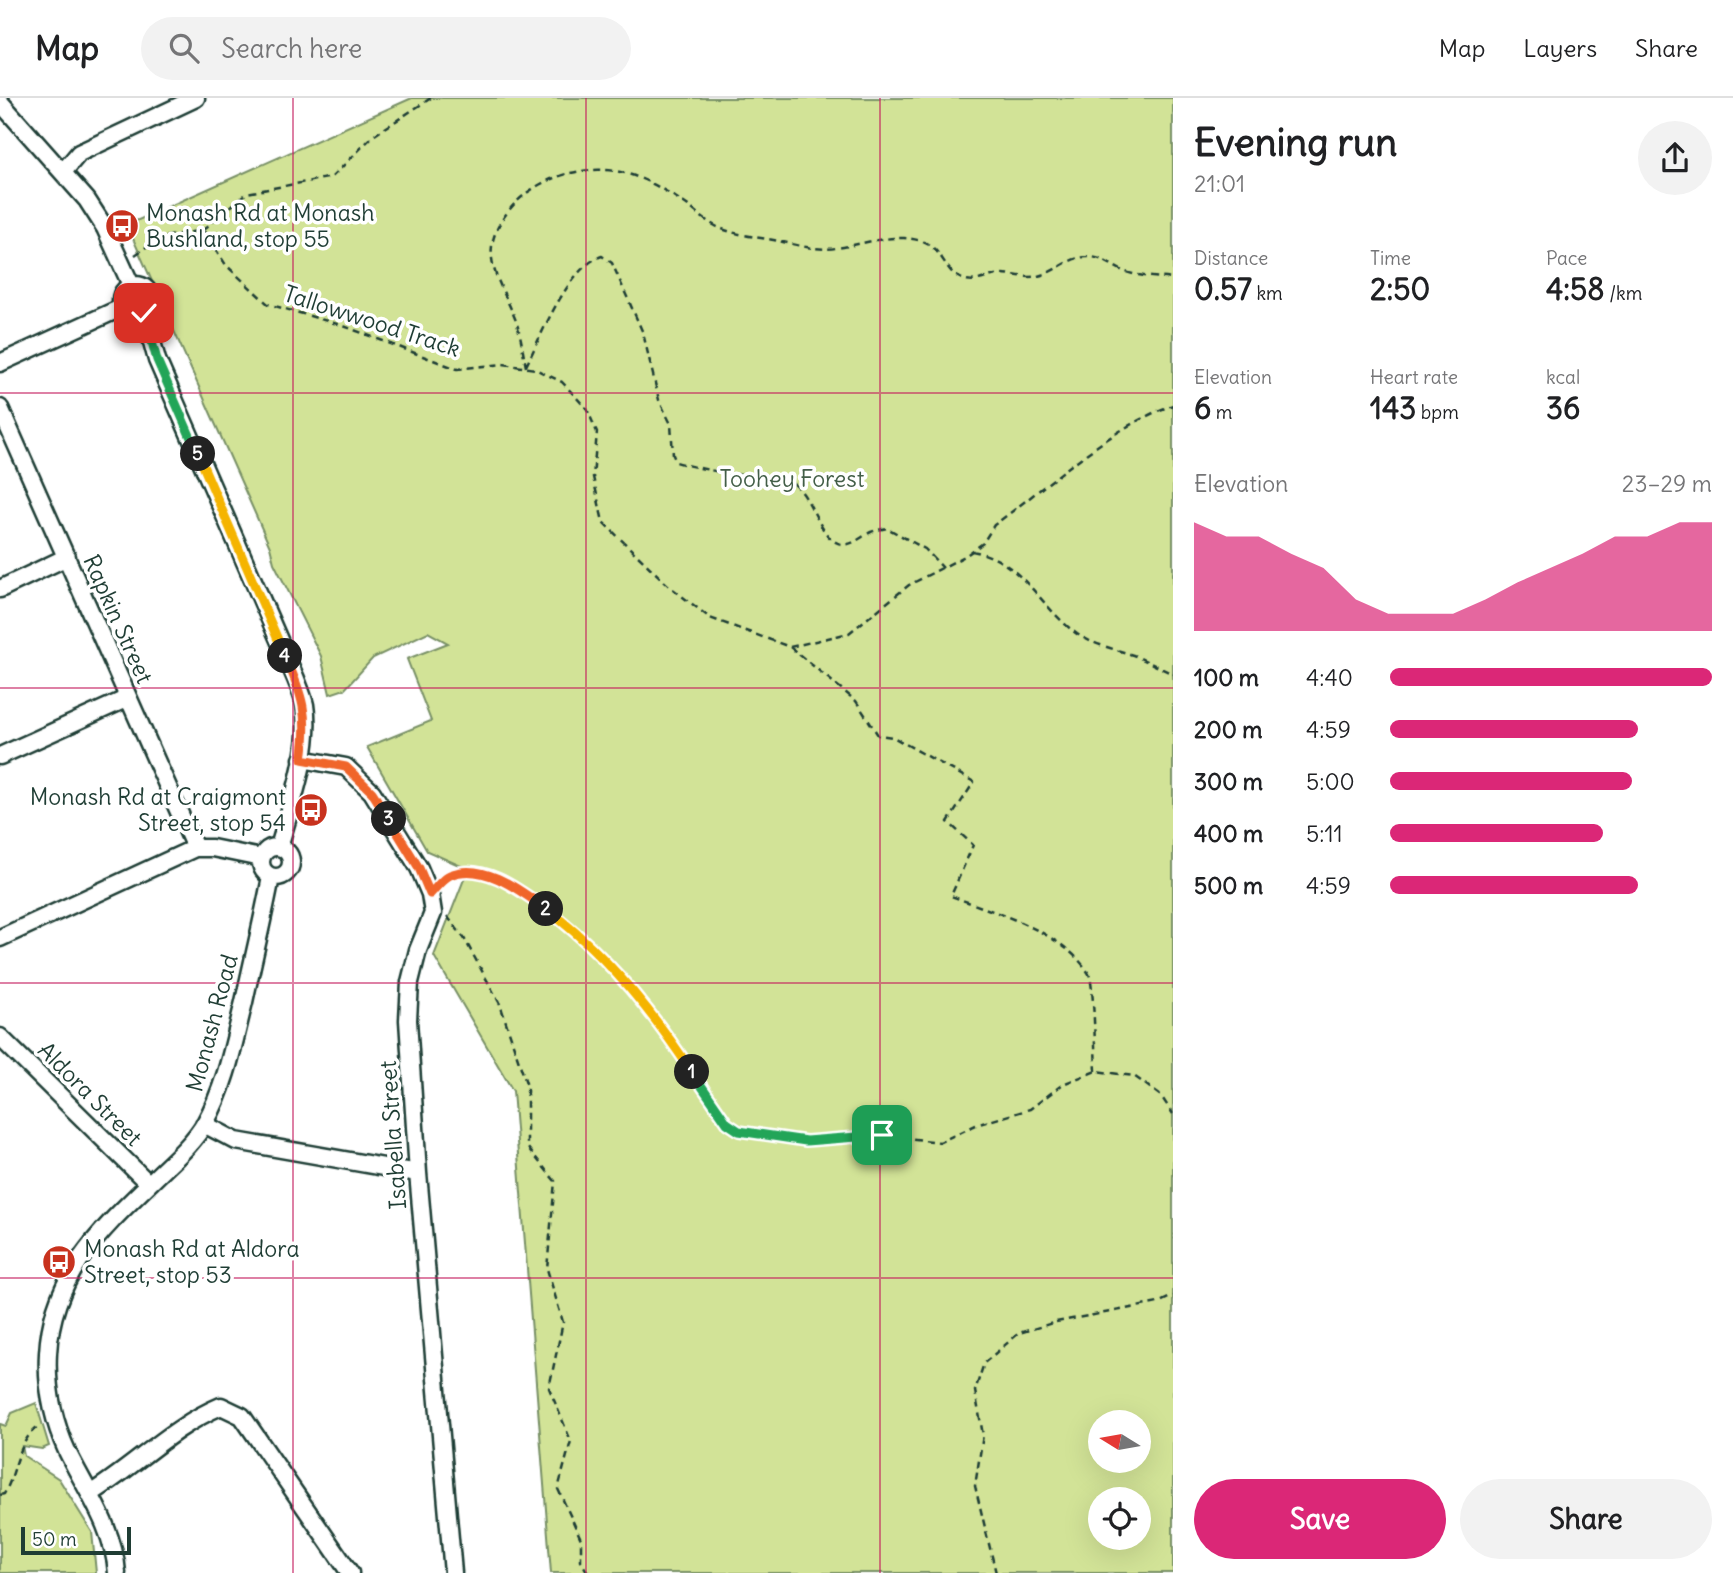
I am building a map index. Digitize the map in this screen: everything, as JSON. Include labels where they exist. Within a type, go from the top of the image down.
[{"type":"street","points":[[63,172],[79,153],[196,98]]},
{"type":"street","name":"Monash Road","points":[[0,102],[87,200],[105,228],[131,285],[142,286],[150,293],[150,305],[144,313],[157,360],[296,679],[304,705],[306,734],[302,759],[279,847],[289,854],[291,866],[284,876],[271,877],[231,1057],[221,1089],[204,1124],[179,1155],[91,1243],[75,1264],[60,1295],[48,1352],[53,1416],[66,1449],[105,1525],[117,1573]]},
{"type":"street","points":[[131,285],[122,293],[123,307],[131,314],[144,313]]},
{"type":"street","points":[[0,363],[123,307]]},
{"type":"street","name":"Rapkin Street","points":[[0,408],[195,848]]},
{"type":"street","points":[[0,589],[66,557]]},
{"type":"street","points":[[0,756],[128,698]]},
{"type":"street","name":"Isabella Street","points":[[302,759],[346,767],[372,792],[419,868],[430,894],[433,913],[418,950],[410,982],[408,1020],[418,1173],[453,1573]]},
{"type":"street","points":[[271,877],[262,870],[261,858],[268,849],[279,847]]},
{"type":"street","points":[[0,938],[195,848],[212,848],[261,858]]},
{"type":"street","name":"Aldora Street","points":[[0,1037],[149,1184]]},
{"type":"street","points":[[204,1124],[236,1141],[418,1173]]},
{"type":"street","points":[[90,1494],[203,1414],[221,1406],[242,1416],[350,1573]]},
{"type":"path","points":[[121,264],[159,238],[202,230],[247,193],[332,177],[373,136],[431,98]]},
{"type":"path","points":[[526,367],[516,322],[496,275],[490,253],[497,230],[510,208],[542,183],[575,173],[605,170],[630,175],[666,192],[720,228],[815,249],[884,238],[916,239],[938,250],[954,274],[965,280],[979,281],[1003,274],[1037,276],[1067,261],[1085,257],[1097,258],[1126,272],[1173,279]]},
{"type":"path","name":"Tallowwood Track","points":[[202,230],[226,265],[268,304],[341,325],[457,369],[503,364],[535,369],[562,382],[587,409],[597,432],[593,477],[603,522],[669,586],[710,618],[790,647],[856,701],[878,736],[893,737],[974,782],[948,822],[973,845],[951,896],[1014,919],[1066,947],[1090,976],[1096,1071]]},
{"type":"path","points":[[526,367],[549,319],[571,283],[585,265],[602,256],[612,262],[643,333],[659,400],[671,424],[676,462],[712,471],[788,480],[811,503],[821,527],[830,538],[842,545],[887,528],[925,550],[943,568]]},
{"type":"path","points":[[790,647],[849,633],[909,585],[972,551],[983,542],[994,525],[1098,447],[1137,421],[1173,405]]},
{"type":"path","points":[[972,551],[989,554],[1014,571],[1078,634],[1173,674]]},
{"type":"path","points":[[589,1573],[581,1561],[581,1539],[558,1489],[571,1441],[549,1388],[563,1322],[547,1269],[555,1181],[527,1147],[527,1086],[500,1004],[464,938],[430,894],[449,875],[477,872],[516,887],[569,926],[636,994],[727,1123],[739,1131],[806,1141],[882,1135],[940,1142],[976,1125],[1030,1110],[1063,1084],[1096,1071],[1134,1076],[1161,1096],[1173,1114]]},
{"type":"path","points":[[996,1573],[975,1486],[983,1435],[975,1391],[984,1363],[1019,1333],[1056,1322],[1158,1303],[1173,1296]]},
{"type":"path","points":[[0,1495],[4,1494],[10,1485],[18,1457],[33,1430],[53,1416]]},
{"type":"green space","name":"Toohey Forest","points":[[412,98],[1173,98],[1173,1573],[551,1573],[513,1091],[434,956],[468,869],[427,851],[367,747],[431,721],[407,659],[448,643],[428,632],[373,658],[345,689],[330,694],[321,656],[274,563],[270,547],[127,225]]},
{"type":"green space","points":[[36,1403],[49,1446],[42,1449],[22,1446],[24,1456],[59,1479],[92,1532],[96,1573],[0,1573],[0,1424],[6,1426],[12,1413]]},
{"type":"place","name":"Monash Rd at Monash Bushland, stop 55","points":[[122,226]]},
{"type":"place","name":"Monash Rd at Craigmont Street, stop 54","points":[[311,810]]},
{"type":"place","name":"Monash Rd at Aldora Street, stop 53","points":[[59,1262]]},
{"type":"route","points":[[144,313],[157,360],[296,679],[304,705],[306,734],[302,759],[346,767],[372,792],[419,868],[430,894],[449,875],[477,872],[516,887],[569,926],[636,994],[684,1058],[727,1123],[739,1131],[806,1141],[882,1135]]}]
